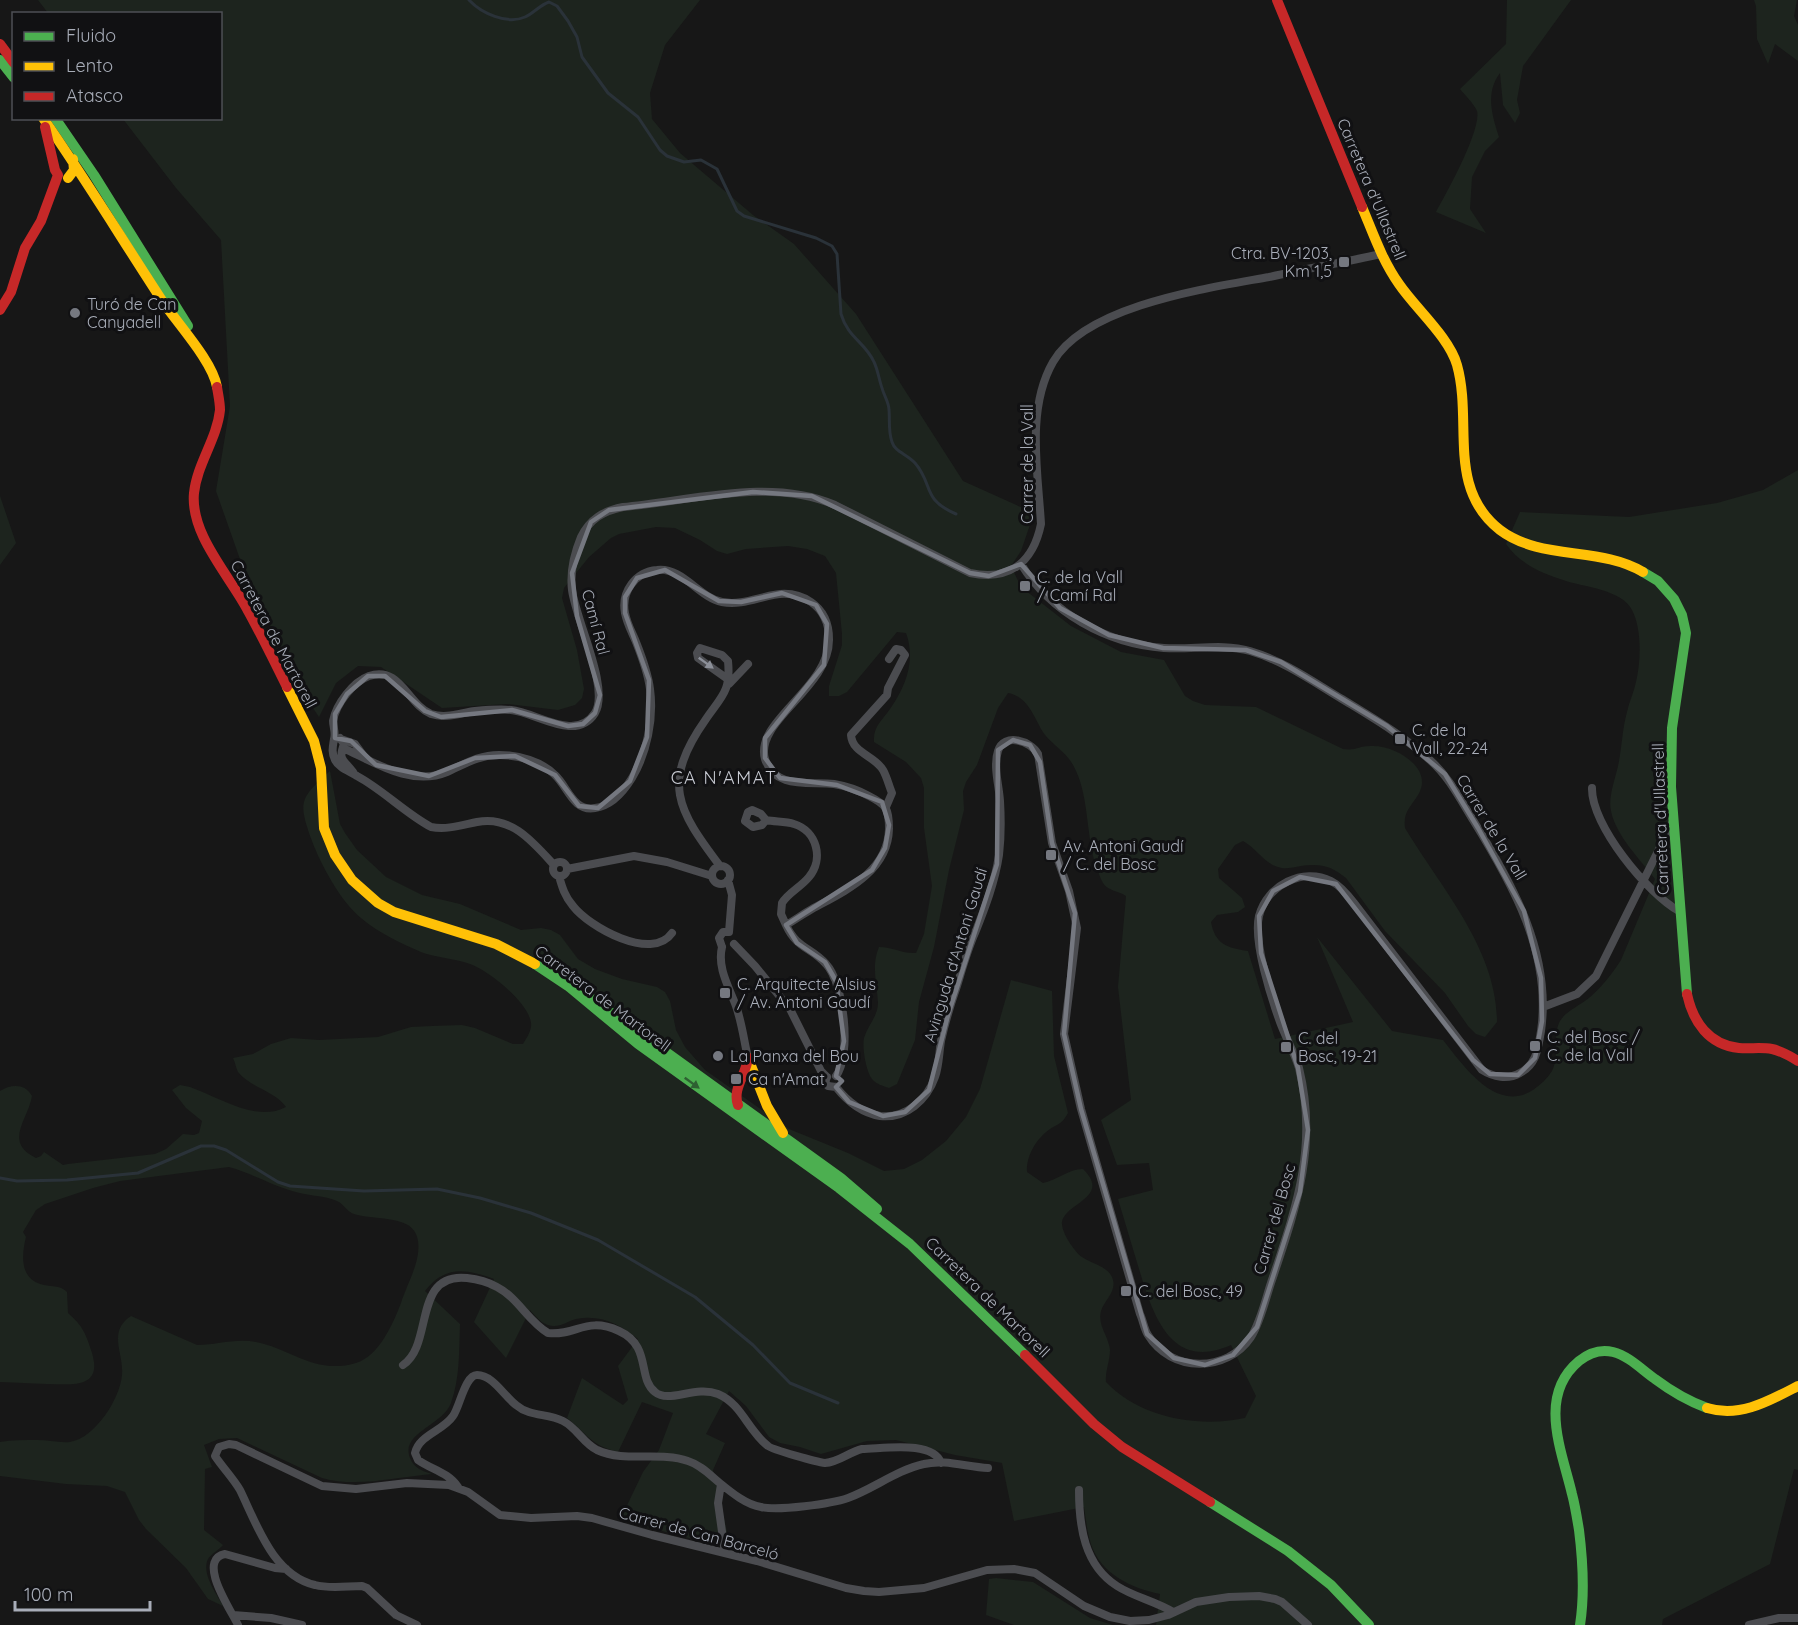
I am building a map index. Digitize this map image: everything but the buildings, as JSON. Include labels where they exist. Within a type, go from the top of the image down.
[{"type":"main road","name":"Carretera d'Ullastrell","points":[[1276,0],[1381,254],[1389,270],[1450,350],[1457,365],[1461,392],[1463,464],[1470,492],[1487,519],[1501,531],[1530,545],[1626,565],[1647,574],[1661,582],[1679,606],[1686,625],[1686,633],[1672,728],[1671,787],[1686,989],[1690,1011],[1714,1039],[1727,1046],[1770,1048],[1783,1052],[1798,1061]]},
{"type":"main road","points":[[0,44],[12,60]]},
{"type":"main road","points":[[0,60],[12,75]]},
{"type":"main road","points":[[43,120],[54,163],[63,176],[75,180],[98,197]]},
{"type":"main road","name":"Carretera de Martorell","points":[[43,120],[98,197],[163,302],[198,348],[216,380],[220,407],[218,421],[197,480],[194,495],[197,520],[208,544],[248,608],[314,741],[321,768],[324,828],[335,855],[352,880],[378,903],[394,912],[496,944],[534,963],[568,986],[616,1027],[839,1188],[910,1244],[1002,1330],[1094,1424],[1156,1469],[1295,1557],[1330,1585],[1369,1625]]},
{"type":"main road","points":[[0,310],[11,292],[25,248],[63,176],[74,170],[72,150],[55,120]]},
{"type":"main road","points":[[55,120],[94,175],[191,332],[198,348]]},
{"type":"main road","points":[[54,163],[60,156],[65,156],[94,175]]},
{"type":"main road","points":[[568,986],[586,995],[841,1178],[895,1225],[910,1244]]},
{"type":"main road","points":[[748,1058],[735,1096],[739,1106],[756,1129]]},
{"type":"main road","points":[[748,1058],[770,1115],[790,1142]]},
{"type":"main road","points":[[695,1072],[725,1086],[752,1080],[760,1089]]},
{"type":"main road","points":[[712,1097],[739,1106],[749,1106],[755,1103],[760,1089]]},
{"type":"main road","points":[[1580,1625],[1584,1594],[1583,1560],[1576,1509],[1559,1447],[1554,1408],[1561,1386],[1573,1366],[1591,1354],[1609,1351],[1628,1359],[1662,1385],[1689,1400],[1713,1410],[1726,1412],[1763,1404],[1798,1386]]},
{"type":"street","name":"Carrer de la Vall","points":[[1381,254],[1181,294],[1099,322],[1070,342],[1053,362],[1039,402],[1037,446],[1041,524],[1034,549],[1021,564],[1041,592],[1060,608],[1094,629],[1126,641],[1154,646],[1227,647],[1266,656],[1281,662],[1411,743],[1445,774],[1513,889],[1532,934],[1541,978],[1543,1007]]},
{"type":"street","name":"Camí Ral","points":[[337,738],[333,719],[341,703],[361,680],[375,675],[393,678],[425,711],[441,717],[478,711],[512,710],[558,724],[577,726],[583,724],[595,712],[600,695],[577,616],[572,589],[572,573],[579,543],[591,522],[609,510],[753,492],[812,496],[835,505],[970,573],[989,576],[1007,572],[1021,564]]},
{"type":"street","points":[[343,748],[401,773],[429,776],[447,771],[475,758],[494,755],[515,756],[542,766],[555,775],[579,806],[591,809],[604,805],[622,791],[637,768],[648,737],[652,701],[649,680],[625,613],[625,597],[637,578],[651,571],[665,570],[673,572],[718,601],[741,602],[782,593],[803,598],[816,605],[827,624],[828,650],[824,665],[810,686],[792,704],[765,738],[765,758],[774,775],[780,778],[792,782],[852,788],[886,807]]},
{"type":"street","points":[[700,648],[722,655],[728,661],[729,682],[698,658],[697,653],[700,648]]},
{"type":"street","points":[[786,925],[855,885],[872,870],[880,859],[888,836],[886,807],[892,793],[882,769],[851,742],[851,735],[887,695],[888,688],[905,655],[901,650],[896,649],[888,659]]},
{"type":"street","points":[[729,932],[732,895],[728,880],[729,870],[720,866],[693,831],[681,805],[678,775],[696,734],[729,682],[747,664]]},
{"type":"street","points":[[337,738],[355,744],[366,759]]},
{"type":"street","points":[[337,738],[344,744],[341,758],[355,775]]},
{"type":"street","points":[[337,738],[332,743],[335,760],[341,767],[431,827],[442,829],[490,820],[510,826],[521,832],[555,865]]},
{"type":"street","name":"Carrer del Bosc","points":[[998,750],[1006,741],[1019,741],[1035,749],[1040,762],[1052,843],[1069,891],[1077,928],[1064,1034],[1081,1109],[1140,1314],[1147,1334],[1160,1348],[1174,1358],[1198,1365],[1214,1363],[1233,1356],[1251,1337],[1257,1327],[1300,1192],[1308,1130],[1305,1101],[1298,1068],[1281,1024],[1267,976],[1258,931],[1259,916],[1273,891],[1292,880],[1307,876],[1329,880],[1336,884],[1354,903],[1465,1049],[1486,1072],[1512,1077],[1525,1071],[1531,1065],[1539,1047],[1543,1007]]},
{"type":"street","name":"Avinguda d'Antoni Gaudí","points":[[836,1087],[849,1102],[868,1112],[883,1116],[905,1112],[921,1101],[936,1076],[948,1015],[989,895],[997,864],[1000,825],[998,750]]},
{"type":"street","points":[[1592,788],[1593,804],[1602,824],[1643,881],[1669,906],[1680,911]]},
{"type":"street","points":[[766,820],[788,822],[803,828],[812,837],[816,849],[817,862],[812,872],[782,903],[781,914],[792,937],[825,962],[836,981],[841,1002],[844,1041],[843,1062],[836,1076]]},
{"type":"street","points":[[1543,1007],[1577,994],[1591,982],[1601,967],[1672,823]]},
{"type":"street","points":[[559,876],[567,869],[634,856],[667,862],[712,876],[718,884],[728,880]]},
{"type":"street","points":[[555,865],[562,862],[567,869]]},
{"type":"street","points":[[555,865],[554,872],[559,876],[566,896],[573,907],[592,923],[632,942],[656,944],[667,939],[672,933]]},
{"type":"street","points":[[712,876],[714,869],[720,866]]},
{"type":"street","points":[[722,947],[728,948],[734,944],[735,936],[724,932],[719,936],[719,943],[722,947],[722,969],[736,1006],[748,1058]]},
{"type":"street","points":[[734,944],[790,1009],[821,1071],[827,1077],[827,1086],[836,1087],[839,1082],[836,1076]]},
{"type":"street","points":[[827,1077],[836,1076]]},
{"type":"street","points":[[403,1365],[411,1359],[415,1352],[427,1306],[436,1288],[452,1278],[479,1280],[505,1292],[548,1333],[559,1334],[588,1325],[597,1325],[625,1335],[632,1340],[642,1354],[650,1387],[657,1394],[668,1397],[694,1391],[716,1393],[731,1402],[771,1449],[825,1463],[832,1462],[855,1450],[908,1447],[934,1453],[939,1457],[941,1463]]},
{"type":"street","points":[[458,1487],[444,1473],[418,1460],[415,1453],[421,1442],[444,1427],[451,1419],[458,1407],[467,1379],[476,1375],[488,1378],[516,1405],[526,1411],[565,1422],[590,1446],[602,1452],[609,1455],[686,1460],[702,1468],[721,1484],[757,1506],[783,1508],[837,1502],[921,1465],[941,1463],[988,1468]]},
{"type":"street","name":"Carrer de Can Barceló","points":[[286,1569],[264,1539],[240,1490],[215,1456],[219,1447],[236,1444],[295,1474],[332,1488],[356,1489],[407,1483],[439,1483],[458,1487],[468,1492],[500,1515],[531,1518],[577,1516],[776,1566],[846,1588],[879,1592],[930,1586],[987,1570],[1022,1570],[1035,1573],[1084,1606],[1110,1617],[1149,1620],[1196,1602],[1229,1597],[1259,1596],[1282,1602],[1308,1625]]},
{"type":"street","points":[[721,1484],[718,1503],[725,1553]]},
{"type":"street","points":[[1079,1490],[1079,1521],[1096,1566],[1118,1586],[1173,1612]]},
{"type":"street","points":[[238,1625],[212,1571],[213,1564],[220,1555],[233,1555],[275,1568],[286,1569],[314,1585],[362,1586],[396,1615],[417,1625]]},
{"type":"street","points":[[233,1615],[271,1618],[302,1625]]},
{"type":"street","points":[[1749,1625],[1779,1618],[1798,1618]]},
{"type":"highlighted area","points":[[753,492],[812,496],[970,573],[989,576],[1021,564],[1060,608],[1109,635],[1163,648],[1246,650],[1281,662],[1387,726],[1445,774],[1478,828],[1524,911],[1541,978],[1542,1021],[1535,1058],[1518,1075],[1490,1074],[1473,1060],[1336,884],[1300,877],[1273,891],[1259,916],[1261,953],[1298,1068],[1308,1130],[1306,1157],[1300,1192],[1257,1327],[1233,1355],[1205,1365],[1174,1358],[1147,1334],[1081,1109],[1064,1034],[1075,913],[1052,843],[1040,762],[1030,745],[1013,740],[998,750],[997,864],[948,1015],[929,1090],[905,1112],[883,1116],[849,1102],[836,1087],[842,1081],[836,1076],[844,1041],[836,981],[825,962],[797,943],[786,925],[872,870],[885,848],[889,825],[882,802],[837,785],[780,778],[765,758],[765,738],[824,665],[827,624],[816,605],[782,593],[741,602],[719,601],[665,570],[637,578],[625,597],[625,613],[649,680],[647,737],[630,781],[598,808],[579,806],[555,775],[515,756],[475,758],[429,776],[376,765],[351,741],[335,738],[335,714],[347,694],[368,676],[385,676],[425,711],[441,717],[512,710],[568,726],[583,724],[595,713],[600,695],[577,616],[572,573],[591,522],[609,510],[691,499]]},
{"type":"shaded area","points":[[38,0],[700,0],[665,45],[650,93],[652,119],[680,153],[753,215],[794,244],[856,314],[963,481],[1034,513],[1021,551],[1011,566],[1021,587],[1071,626],[1121,652],[1164,660],[1185,696],[1193,701],[1205,705],[1256,707],[1343,749],[1380,746],[1400,754],[1417,767],[1422,785],[1406,814],[1405,828],[1450,897],[1477,944],[1488,969],[1495,995],[1497,1022],[1485,1037],[1476,1034],[1445,993],[1385,931],[1341,874],[1320,865],[1278,867],[1268,862],[1243,841],[1235,845],[1218,869],[1219,878],[1242,898],[1245,907],[1238,912],[1217,915],[1211,922],[1216,935],[1223,944],[1248,951],[1275,1039],[1353,1022],[1317,937],[1392,1031],[1443,1040],[1460,1062],[1482,1083],[1506,1096],[1519,1096],[1533,1090],[1546,1079],[1556,1059],[1556,1033],[1560,1021],[1569,1011],[1593,994],[1618,965],[1655,879],[1623,838],[1610,806],[1625,719],[1638,674],[1639,636],[1632,610],[1620,597],[1539,571],[1517,557],[1506,544],[1520,512],[1629,517],[1717,503],[1763,490],[1798,470],[1798,1470],[1794,1469],[1770,1564],[1663,1619],[1662,1625],[1156,1625],[1160,1594],[1138,1588],[1118,1578],[1102,1564],[1091,1544],[1084,1507],[1014,1521],[1002,1463],[955,1455],[896,1440],[867,1441],[821,1454],[780,1443],[769,1437],[746,1406],[729,1391],[706,1434],[725,1443],[713,1470],[731,1549],[620,1520],[643,1472],[659,1450],[673,1413],[642,1402],[618,1452],[590,1439],[567,1418],[582,1378],[623,1405],[628,1400],[618,1366],[638,1339],[609,1321],[585,1318],[556,1326],[548,1325],[530,1310],[506,1358],[474,1322],[494,1279],[465,1272],[448,1273],[425,1291],[460,1324],[458,1374],[451,1403],[439,1418],[416,1436],[409,1449],[410,1458],[416,1467],[432,1474],[377,1481],[335,1481],[322,1478],[237,1438],[219,1439],[204,1445],[212,1467],[205,1469],[204,1530],[223,1545],[211,1555],[206,1565],[208,1577],[223,1606],[208,1599],[186,1568],[146,1529],[125,1492],[107,1486],[66,1484],[0,1476],[0,1442],[37,1440],[70,1442],[88,1433],[105,1416],[117,1395],[122,1375],[118,1336],[124,1322],[131,1316],[197,1345],[234,1341],[256,1342],[304,1360],[328,1366],[341,1366],[364,1359],[372,1354],[384,1338],[398,1311],[417,1260],[418,1242],[412,1228],[398,1221],[354,1214],[337,1201],[276,1186],[229,1167],[120,1181],[45,1204],[36,1210],[23,1232],[26,1237],[23,1252],[24,1267],[30,1278],[36,1282],[59,1287],[67,1292],[68,1313],[81,1326],[86,1335],[92,1353],[93,1373],[89,1379],[75,1384],[0,1382],[0,1091],[18,1086],[29,1092],[32,1096],[20,1130],[21,1145],[26,1152],[36,1158],[44,1152],[63,1165],[155,1154],[166,1149],[183,1134],[199,1133],[202,1121],[186,1108],[172,1090],[180,1085],[250,1110],[274,1111],[286,1107],[276,1097],[243,1077],[238,1072],[233,1058],[253,1054],[271,1044],[291,1038],[319,1040],[378,1037],[411,1027],[462,1025],[513,1044],[523,1044],[529,1034],[530,1019],[525,1009],[518,999],[488,973],[458,960],[413,949],[382,933],[346,903],[326,872],[316,851],[303,809],[307,795],[330,771],[340,824],[357,850],[386,877],[422,895],[460,904],[521,930],[541,928],[551,930],[560,935],[578,959],[595,969],[622,979],[657,987],[665,992],[670,1001],[676,1030],[685,1047],[705,1070],[789,1129],[848,1153],[884,1171],[904,1169],[922,1160],[946,1141],[966,1117],[980,1089],[1011,980],[1052,991],[1054,1056],[1068,1113],[1036,1143],[1028,1160],[1027,1172],[1043,1183],[1078,1169],[1083,1169],[1091,1179],[1090,1193],[1065,1215],[1062,1226],[1069,1241],[1079,1254],[1107,1270],[1112,1277],[1112,1291],[1100,1316],[1110,1350],[1106,1382],[1135,1404],[1153,1412],[1208,1422],[1245,1418],[1256,1396],[1231,1345],[1210,1351],[1193,1351],[1179,1345],[1158,1320],[1145,1287],[1118,1199],[1153,1190],[1149,1163],[1117,1165],[1101,1120],[1131,1100],[1118,987],[1126,896],[1108,888],[1102,881],[1093,854],[1083,793],[1073,764],[1045,735],[1024,702],[1008,693],[998,708],[977,765],[966,782],[963,791],[964,810],[949,870],[934,947],[919,1002],[915,1040],[897,1084],[889,1088],[872,1079],[864,1053],[864,1038],[878,1008],[875,968],[877,954],[879,947],[916,953],[924,934],[932,886],[924,828],[924,788],[921,778],[906,762],[874,742],[877,728],[905,682],[910,663],[909,643],[906,633],[897,632],[847,692],[839,696],[829,696],[829,686],[842,645],[842,634],[836,573],[825,556],[807,549],[788,546],[746,549],[727,554],[675,528],[656,527],[619,534],[589,557],[564,588],[562,598],[577,650],[584,689],[582,698],[575,705],[558,710],[507,704],[442,708],[381,667],[358,666],[336,683],[319,717],[307,699],[247,579],[216,491],[230,406],[221,240],[176,188],[124,120],[222,120],[222,12],[47,12]]},
{"type":"shaded area","points":[[1507,0],[1571,0],[1523,66],[1517,100],[1520,113],[1515,123],[1503,105],[1500,73],[1495,81],[1491,104],[1499,137],[1485,151],[1472,177],[1470,209],[1486,233],[1436,212],[1462,162],[1477,120],[1476,108],[1460,89],[1506,44]]},
{"type":"shaded area","points":[[1754,0],[1797,0],[1794,16],[1798,25],[1798,61],[1775,44],[1768,64],[1757,39]]},
{"type":"shaded area","points":[[0,496],[16,543],[0,565]]},
{"type":"shaded area","points":[[989,1579],[1033,1582],[1090,1618],[1113,1625],[1014,1625],[986,1615]]},
{"type":"waterway","points":[[469,0],[487,13],[510,20],[525,17],[549,2],[557,6],[577,37],[582,57],[608,93],[638,117],[660,150],[667,156],[684,162],[701,160],[717,169],[737,211],[744,216],[816,238],[832,246],[837,254],[841,314],[848,329],[866,349],[875,365],[888,404],[892,442],[898,451],[915,463],[938,503],[956,514]]},
{"type":"waterway","points":[[0,1178],[17,1181],[67,1180],[138,1173],[201,1146],[214,1146],[226,1150],[278,1182],[290,1186],[364,1191],[437,1189],[480,1198],[531,1213],[598,1240],[695,1297],[753,1345],[790,1383],[838,1403]]},
{"type":"traffic: fast","points":[[0,60],[12,75]]},
{"type":"traffic: fast","points":[[56,120],[94,175],[188,326]]},
{"type":"traffic: fast","points":[[1643,572],[1658,581],[1674,599],[1682,615],[1686,633],[1672,728],[1671,787],[1687,994]]},
{"type":"traffic: fast","points":[[535,964],[568,986],[638,1044],[839,1188],[910,1244],[1025,1355]]},
{"type":"traffic: fast","points":[[591,998],[841,1178],[877,1209]]},
{"type":"traffic: fast","points":[[1580,1625],[1583,1601],[1582,1554],[1573,1498],[1556,1424],[1559,1390],[1566,1375],[1587,1356],[1595,1352],[1609,1351],[1630,1360],[1673,1392],[1707,1408]]},
{"type":"traffic: fast","points":[[1210,1502],[1288,1551],[1331,1585],[1369,1625]]},
{"type":"traffic: slow","points":[[44,120],[163,302],[202,355],[217,387]]},
{"type":"traffic: slow","points":[[68,178],[74,170],[73,159]]},
{"type":"traffic: slow","points":[[1362,207],[1393,275],[1440,334],[1457,365],[1461,387],[1467,474],[1473,495],[1483,513],[1500,530],[1516,540],[1552,550],[1608,559],[1643,572]]},
{"type":"traffic: slow","points":[[287,687],[314,741],[321,768],[324,828],[335,855],[352,880],[378,903],[394,912],[496,944],[535,964]]},
{"type":"traffic: slow","points":[[748,1058],[767,1106],[783,1133]]},
{"type":"traffic: slow","points":[[1707,1408],[1719,1411],[1743,1409],[1765,1402],[1798,1386]]},
{"type":"traffic: jam","points":[[1277,0],[1362,207]]},
{"type":"traffic: jam","points":[[0,44],[12,60]]},
{"type":"traffic: jam","points":[[0,310],[11,292],[25,248],[41,221],[58,175],[45,127]]},
{"type":"traffic: jam","points":[[217,387],[220,407],[218,421],[196,482],[194,508],[204,539],[247,609],[287,687]]},
{"type":"traffic: jam","points":[[1687,994],[1698,1023],[1719,1042],[1739,1048],[1772,1049],[1783,1052],[1798,1061]]},
{"type":"traffic: jam","points":[[738,1105],[738,1088],[748,1058]]},
{"type":"traffic: jam","points":[[1025,1355],[1094,1424],[1122,1447],[1210,1502]]},
{"type":"place","name":"Ctra. BV-1203, Km 1,5","points":[[1344,262]]},
{"type":"place","name":"Turó de Can Canyadell","points":[[75,313]]},
{"type":"place","name":"C. de la Vall / Camí Ral","points":[[1025,586]]},
{"type":"place","name":"C. de la Vall, 22-24","points":[[1400,739]]},
{"type":"place","name":"Av. Antoni Gaudí / C. del Bosc","points":[[1051,855]]},
{"type":"place","name":"C. Arquitecte Alsius / Av. Antoni Gaudí","points":[[725,993]]},
{"type":"place","name":"C. del Bosc / C. de la Vall","points":[[1535,1046]]},
{"type":"place","name":"C. del Bosc, 19-21","points":[[1286,1047]]},
{"type":"place","name":"La Panxa del Bou","points":[[718,1056]]},
{"type":"place","name":"Ca n'Amat","points":[[736,1079]]},
{"type":"place","name":"C. del Bosc, 49","points":[[1126,1291]]},
{"type":"district","name":"CA N'AMAT","points":[[724,778]]}]
